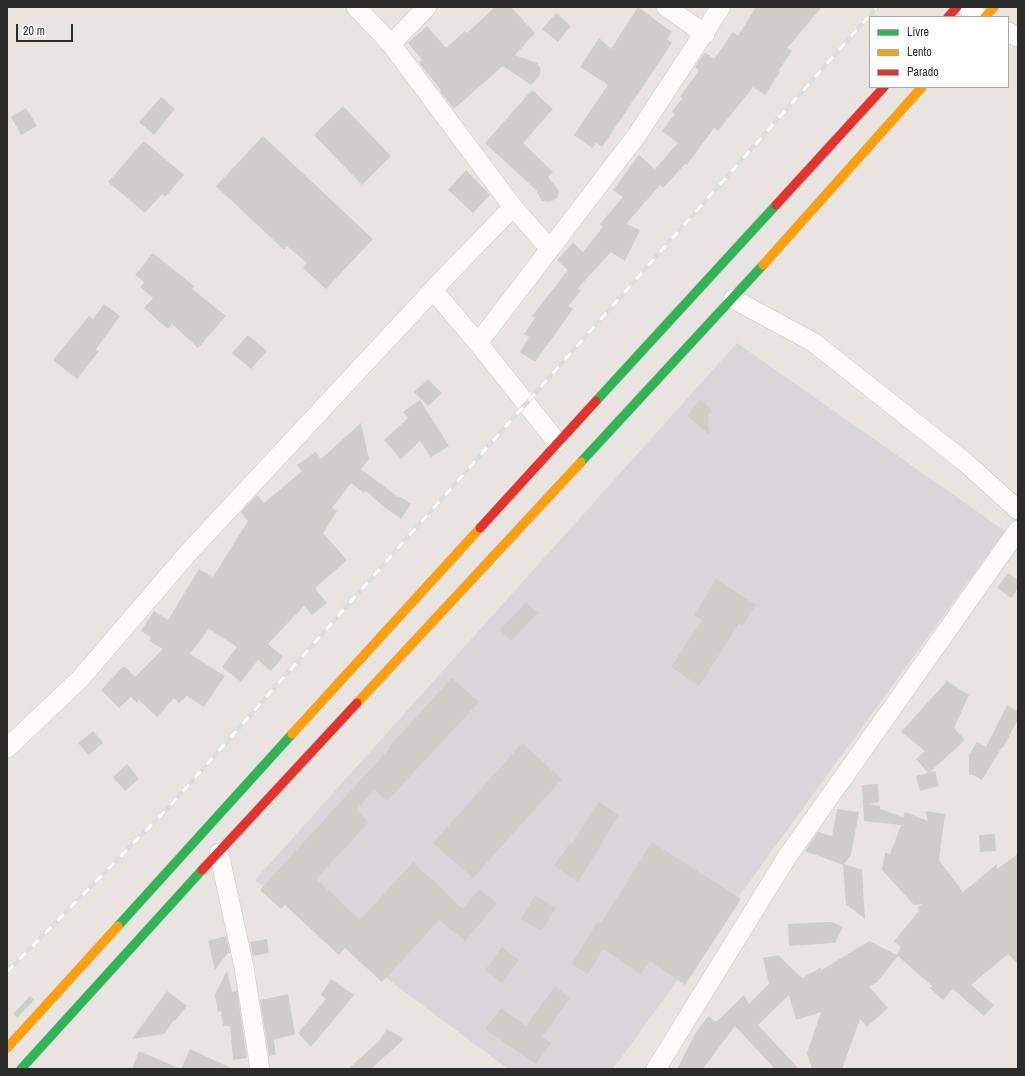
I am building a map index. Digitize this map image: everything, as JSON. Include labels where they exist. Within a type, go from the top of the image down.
[{"type":"highway","points":[[949,16],[957,7]]},
{"type":"highway","points":[[986,16],[994,7]]},
{"type":"highway","points":[[7,1048],[557,442],[883,88]]},
{"type":"highway","points":[[21,1069],[733,298],[921,88]]},
{"type":"street","points":[[356,7],[391,44],[512,207],[550,249]]},
{"type":"street","points":[[391,44],[427,7]]},
{"type":"street","points":[[666,7],[705,34]]},
{"type":"street","points":[[478,343],[637,135],[705,34],[721,7]]},
{"type":"street","points":[[966,7],[977,16]]},
{"type":"street","points":[[1009,32],[1018,37]]},
{"type":"street","points":[[7,748],[80,679],[190,552],[512,207]]},
{"type":"street","points":[[433,290],[478,343],[557,442]]},
{"type":"street","points":[[733,298],[813,342],[966,463],[1018,510]]},
{"type":"street","points":[[656,1069],[788,857],[1018,530]]},
{"type":"street","points":[[219,853],[244,967],[260,1069]]},
{"type":"shaded area","points":[[737,343],[1005,531],[613,1069],[508,1069],[255,880]]},
{"type":"building","points":[[495,7],[511,7],[535,33],[515,55],[537,63],[541,69],[539,76],[531,85],[503,66],[454,109],[419,63],[422,60],[408,43],[427,26],[446,48],[465,31],[467,33]]},
{"type":"building","points":[[638,7],[672,32],[667,39],[672,43],[602,147],[596,143],[592,148],[574,135],[608,85],[580,67],[599,38],[611,49]]},
{"type":"building","points":[[756,7],[822,7],[787,48],[792,51],[778,71],[780,72],[765,95],[753,87],[718,131],[714,128],[687,165],[685,164],[663,188],[660,185],[626,224],[640,230],[625,261],[611,252],[577,289],[581,291],[568,306],[573,309],[535,362],[520,352],[529,337],[524,334],[535,318],[532,316],[568,270],[557,260],[573,243],[583,252],[603,227],[600,224],[623,197],[613,190],[639,155],[655,169],[678,143],[662,131],[675,114],[672,112],[682,98],[680,97],[699,70],[695,67],[705,52],[714,59],[733,32],[738,36]]},
{"type":"building","points":[[556,13],[571,26],[558,42],[542,29]]},
{"type":"building","points":[[532,90],[553,109],[523,143],[553,172],[548,177],[559,191],[557,198],[550,202],[542,201],[536,190],[485,143]]},
{"type":"building","points":[[161,97],[175,109],[154,135],[139,122]]},
{"type":"building","points":[[343,106],[391,156],[362,185],[314,135]]},
{"type":"building","points":[[26,108],[37,126],[21,135],[11,117]]},
{"type":"building","points":[[263,136],[373,239],[326,289],[303,268],[307,263],[287,246],[284,250],[216,186]]},
{"type":"building","points":[[144,141],[184,175],[165,197],[162,194],[145,213],[108,182]]},
{"type":"building","points":[[466,170],[490,195],[473,213],[448,190]]},
{"type":"building","points":[[153,253],[194,286],[192,289],[226,316],[198,348],[172,324],[168,329],[144,308],[153,298],[140,287],[144,282],[135,275]]},
{"type":"building","points":[[104,304],[120,316],[96,349],[99,351],[77,379],[53,360],[89,316],[93,319]]},
{"type":"building","points":[[248,335],[267,351],[251,369],[232,353]]},
{"type":"building","points":[[428,379],[442,393],[428,406],[414,392]]},
{"type":"building","points":[[420,400],[449,446],[431,457],[420,441],[401,459],[384,440],[408,418],[403,412]]},
{"type":"building","points":[[700,400],[712,410],[708,415],[709,434],[687,416]]},
{"type":"building","points":[[361,423],[369,459],[361,469],[398,497],[399,496],[411,504],[401,519],[384,507],[366,491],[364,493],[351,483],[332,508],[337,511],[323,533],[347,560],[315,588],[327,603],[312,615],[304,606],[268,644],[283,657],[271,671],[258,660],[241,682],[222,667],[237,647],[209,629],[190,654],[225,676],[204,707],[187,696],[179,703],[174,698],[157,717],[139,700],[137,703],[131,697],[119,708],[101,690],[124,666],[135,677],[163,649],[149,641],[151,637],[141,631],[154,611],[168,620],[199,569],[213,577],[248,521],[241,512],[257,495],[264,503],[302,471],[297,465],[316,452],[321,459]]},
{"type":"building","points":[[1008,573],[1018,580],[1018,589],[1011,598],[997,588]]},
{"type":"building","points":[[716,579],[756,605],[742,626],[739,624],[699,686],[671,667],[702,620],[694,615]]},
{"type":"building","points":[[526,602],[538,613],[511,641],[500,630]]},
{"type":"building","points":[[452,678],[479,702],[387,801],[374,790],[356,810],[369,822],[316,879],[360,920],[413,862],[463,909],[479,889],[497,903],[465,941],[439,920],[382,982],[345,948],[339,955],[285,905],[281,909],[260,890]]},
{"type":"building","points":[[947,681],[969,695],[954,728],[965,740],[930,772],[935,771],[939,786],[920,791],[916,776],[928,773],[916,759],[925,751],[901,732]]},
{"type":"building","points":[[1007,705],[1018,712],[1018,719],[1003,748],[1002,747],[982,780],[973,775],[969,775],[969,755],[977,742],[986,747]]},
{"type":"building","points":[[93,731],[103,743],[89,755],[78,743]]},
{"type":"building","points":[[522,743],[562,779],[473,878],[433,843]]},
{"type":"building","points":[[127,764],[139,779],[125,791],[113,777]]},
{"type":"building","points":[[878,784],[879,802],[869,804],[880,806],[880,809],[903,817],[905,812],[928,821],[925,811],[945,814],[939,860],[963,892],[997,864],[997,869],[1018,854],[1018,964],[1008,954],[971,985],[994,1005],[984,1016],[953,989],[943,1000],[930,988],[932,986],[898,956],[877,982],[869,987],[888,1008],[867,1027],[860,1019],[842,1069],[812,1069],[807,1053],[821,1012],[796,1020],[789,995],[758,1025],[799,1069],[775,1069],[735,1026],[703,1069],[677,1069],[695,1034],[708,1016],[716,1022],[744,995],[749,1004],[769,984],[763,958],[778,955],[802,978],[822,967],[820,971],[869,941],[897,955],[901,947],[894,941],[919,911],[917,908],[922,904],[914,905],[882,870],[885,853],[890,854],[901,825],[864,821],[862,785]]},
{"type":"building","points":[[599,802],[619,815],[578,882],[554,866],[570,843],[572,844]]},
{"type":"building","points":[[837,809],[859,812],[851,855],[844,864],[862,870],[865,919],[846,904],[843,865],[805,851],[818,832],[832,836]]},
{"type":"building","points":[[995,834],[996,851],[980,852],[979,835]]},
{"type":"building","points":[[652,842],[741,899],[685,985],[650,961],[640,974],[603,949],[588,974],[571,964],[598,921],[601,923]]},
{"type":"building","points":[[535,895],[556,908],[541,931],[521,919]]},
{"type":"building","points":[[832,922],[843,927],[835,943],[789,946],[788,924]]},
{"type":"building","points":[[226,936],[230,953],[228,953],[215,970],[208,941]]},
{"type":"building","points":[[267,939],[269,953],[253,956],[250,942]]},
{"type":"building","points":[[502,947],[519,960],[502,983],[485,970]]},
{"type":"building","points":[[227,970],[232,992],[237,991],[247,1058],[233,1060],[230,1026],[223,1026],[221,1011],[218,1012],[215,995]]},
{"type":"building","points":[[331,979],[354,995],[311,1047],[298,1033],[326,999],[321,995]]},
{"type":"building","points":[[555,986],[570,998],[542,1037],[551,1043],[536,1064],[485,1029],[501,1008],[526,1026]]},
{"type":"building","points":[[167,991],[187,1006],[164,1034],[132,1039]]},
{"type":"building","points":[[288,994],[295,1034],[274,1040],[276,1055],[269,1056],[260,1000]]},
{"type":"building","points":[[30,996],[34,1000],[17,1018],[13,1014]]},
{"type":"building","points":[[387,1029],[404,1039],[371,1069],[348,1069],[379,1041]]},
{"type":"building","points":[[190,1049],[233,1069],[181,1069]]},
{"type":"building","points":[[139,1051],[181,1069],[132,1069]]},
{"type":"railway","points":[[869,16],[877,7]]},
{"type":"railway","points":[[7,972],[169,807],[869,16]]},
{"type":"traffic: fast","points":[[596,401],[776,205]]},
{"type":"traffic: fast","points":[[581,462],[763,265]]},
{"type":"traffic: fast","points":[[118,926],[292,734]]},
{"type":"traffic: fast","points":[[21,1069],[202,870]]},
{"type":"traffic: slow","points":[[986,16],[994,7]]},
{"type":"traffic: slow","points":[[763,265],[921,88]]},
{"type":"traffic: slow","points":[[357,703],[581,462]]},
{"type":"traffic: slow","points":[[292,734],[480,528]]},
{"type":"traffic: slow","points":[[7,1048],[118,926]]},
{"type":"traffic: jam","points":[[949,16],[957,7]]},
{"type":"traffic: jam","points":[[776,205],[883,88]]},
{"type":"traffic: jam","points":[[480,528],[596,401]]},
{"type":"traffic: jam","points":[[202,870],[357,703]]}]
